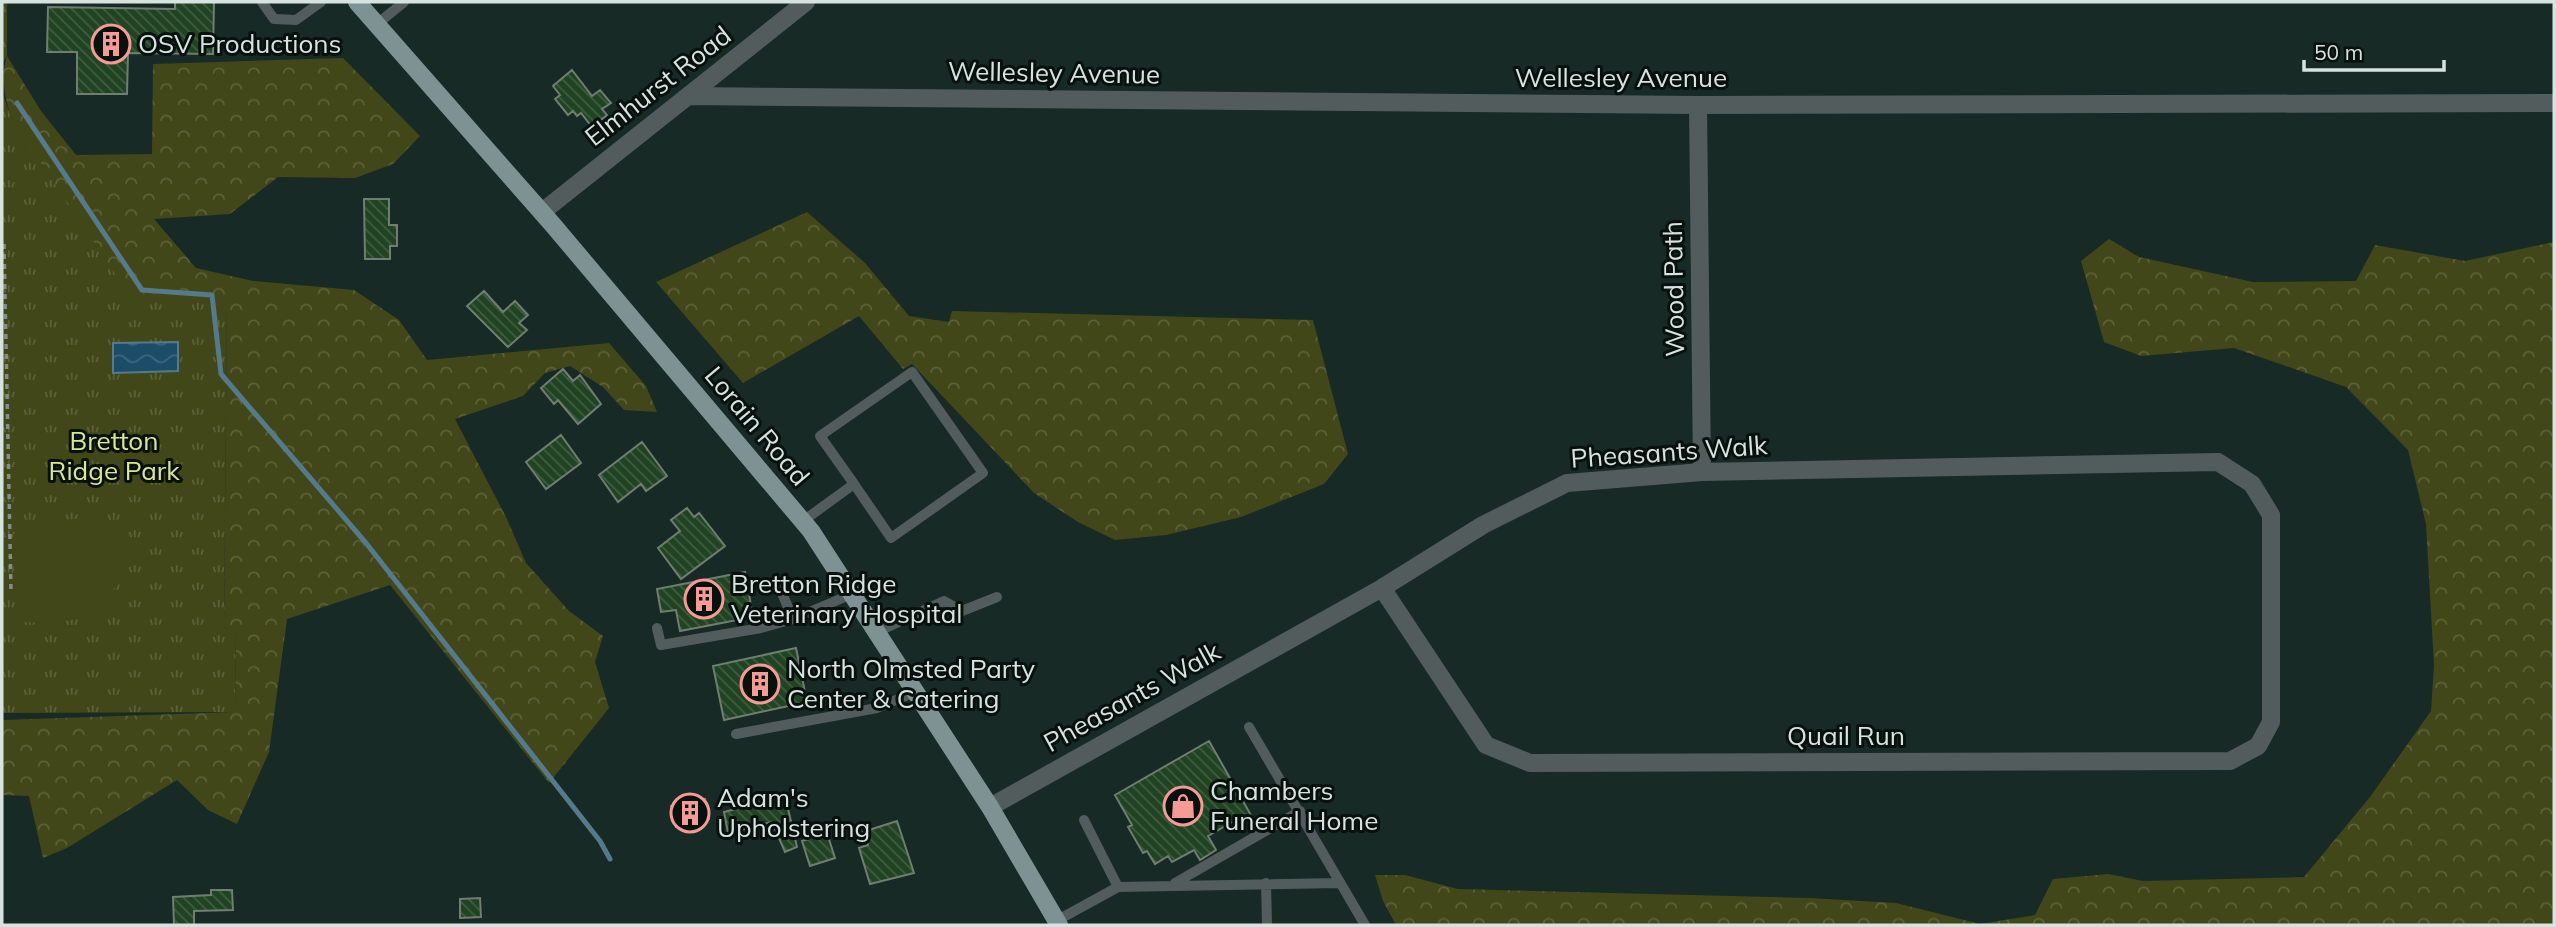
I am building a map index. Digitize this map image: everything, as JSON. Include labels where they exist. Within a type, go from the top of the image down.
[{"type":"main road","name":"Lorain Road","points":[[357,2],[542,212],[803,521],[990,807],[1058,923]]},
{"type":"street","name":"Elmhurst Road","points":[[542,212],[806,2]]},
{"type":"street","name":"Wellesley Avenue","points":[[688,96],[1698,105],[2554,103]]},
{"type":"street","name":"Wood Path","points":[[1698,105],[1702,472]]},
{"type":"street","name":"Pheasants Walk","points":[[990,807],[1382,588],[1483,525],[1567,483],[1702,472],[2218,462],[2252,484],[2271,515],[2272,614]]},
{"type":"street","name":"Quail Run","points":[[1382,588],[1486,745],[1530,763],[2230,761],[2258,746],[2271,722],[2272,614]]},
{"type":"lane","points":[[262,2],[274,19],[296,20],[321,2]]},
{"type":"lane","points":[[377,24],[404,2]]},
{"type":"lane","points":[[912,372],[983,474],[891,538],[854,484],[820,436],[912,372]]},
{"type":"lane","points":[[803,521],[854,484]]},
{"type":"lane","points":[[776,579],[793,619]]},
{"type":"lane","points":[[656,628],[661,645],[761,628],[793,619],[852,594]]},
{"type":"lane","points":[[877,632],[944,601],[962,611],[997,597]]},
{"type":"lane","points":[[736,734],[877,708],[915,692]]},
{"type":"lane","points":[[1249,727],[1365,925]]},
{"type":"lane","points":[[1171,885],[1300,811]]},
{"type":"lane","points":[[1084,820],[1118,887]]},
{"type":"lane","points":[[1266,883],[1267,925]]},
{"type":"lane","points":[[1058,923],[1118,887],[1340,883]]},
{"type":"path","points":[[4,244],[11,591]]},
{"type":"path","points":[[2,365],[7,370]]},
{"type":"green space","points":[[2,2],[7,2],[7,56],[2,64]]},
{"type":"green space","points":[[7,56],[41,111],[76,155],[152,154],[153,64],[343,58],[420,136],[393,164],[355,178],[278,177],[230,214],[154,219],[196,268],[253,281],[354,290],[399,320],[427,360],[609,343],[646,386],[657,412],[624,410],[603,387],[570,366],[545,373],[523,396],[455,419],[506,517],[526,563],[569,611],[603,636],[595,662],[609,708],[549,783],[390,585],[287,619],[269,752],[237,824],[208,810],[177,780],[67,848],[43,858],[29,796],[2,795],[2,720],[235,712],[236,630],[224,627],[227,303],[130,296],[12,120],[4,88]]},
{"type":"green space","name":"Bretton Ridge Park","points":[[2,92],[12,120],[227,303],[224,627],[236,629],[235,712],[2,713]]},
{"type":"green space","points":[[807,212],[865,263],[909,316],[949,322],[952,311],[1313,320],[1348,454],[1324,484],[1241,517],[1166,535],[1115,540],[1078,522],[1034,493],[912,364],[903,369],[859,316],[743,383],[656,282]]},
{"type":"green space","points":[[2109,239],[2139,257],[2253,282],[2356,281],[2375,245],[2465,261],[2554,242],[2554,925],[1396,925],[1383,901],[1375,875],[1405,875],[1458,889],[1809,898],[1896,903],[1980,924],[2035,915],[2053,879],[2108,874],[2143,881],[2304,877],[2370,797],[2431,711],[2434,665],[2426,524],[2408,450],[2346,387],[2234,348],[2141,356],[2104,342],[2081,261]]},
{"type":"green space","points":[[99,517],[120,547],[118,576],[110,595],[101,606],[76,619],[46,623],[15,621],[13,535],[25,523]]},
{"type":"water","points":[[178,342],[178,371],[113,373],[113,343]]},
{"type":"building","name":"OSV Productions","points":[[175,2],[214,2],[213,54],[128,53],[127,94],[77,94],[77,52],[47,52],[48,7],[175,9]]},
{"type":"building","points":[[572,70],[592,96],[600,90],[611,103],[602,109],[607,115],[592,127],[581,113],[577,116],[573,111],[568,115],[555,99],[560,95],[553,86]]},
{"type":"building","points":[[364,199],[389,199],[389,225],[397,225],[397,246],[390,246],[390,259],[365,259]]},
{"type":"building","points":[[484,291],[503,312],[515,301],[528,315],[519,323],[527,330],[508,347],[467,306]]},
{"type":"building","points":[[563,369],[573,381],[580,375],[601,404],[578,424],[558,400],[554,404],[541,388]]},
{"type":"building","points":[[561,435],[581,463],[546,489],[526,462]]},
{"type":"building","points":[[642,442],[667,476],[646,491],[641,484],[618,502],[599,475]]},
{"type":"building","points":[[687,508],[694,517],[699,513],[725,546],[681,579],[658,548],[680,531],[671,520]]},
{"type":"building","name":"Bretton Ridge Veterinary Hospital","points":[[745,572],[753,617],[680,631],[676,610],[661,612],[657,589]]},
{"type":"building","name":"North Olmsted Party Center & Catering","points":[[796,648],[807,702],[724,720],[713,666]]},
{"type":"building","name":"Chambers Funeral Home","points":[[1209,741],[1252,817],[1236,826],[1234,821],[1208,836],[1216,850],[1200,860],[1194,850],[1172,862],[1168,856],[1155,864],[1147,851],[1143,853],[1128,827],[1132,825],[1115,795]]},
{"type":"building","points":[[785,796],[797,847],[785,852],[772,822],[728,833],[724,812]]},
{"type":"building","name":"Adam's Upholstering","points":[[705,799],[709,819],[676,827],[671,806]]},
{"type":"building","points":[[897,821],[914,873],[870,884],[859,848],[868,845],[863,832]]},
{"type":"building","points":[[827,833],[835,858],[810,866],[802,841]]},
{"type":"building","points":[[211,890],[232,890],[233,910],[194,911],[194,925],[174,925],[173,897],[211,895]]},
{"type":"building","points":[[480,898],[481,917],[460,918],[460,899]]},
{"type":"waterway","points":[[17,103],[142,290],[212,295],[221,374],[366,543],[600,841],[610,859]]},
{"type":"place","name":"OSV Productions","points":[[111,44]]},
{"type":"place","name":"Bretton Ridge Veterinary Hospital","points":[[704,599]]},
{"type":"place","name":"North Olmsted Party Center & Catering","points":[[760,684]]},
{"type":"place","name":"Chambers Funeral Home","points":[[1183,806]]},
{"type":"place","name":"Adam's Upholstering","points":[[690,813]]}]
